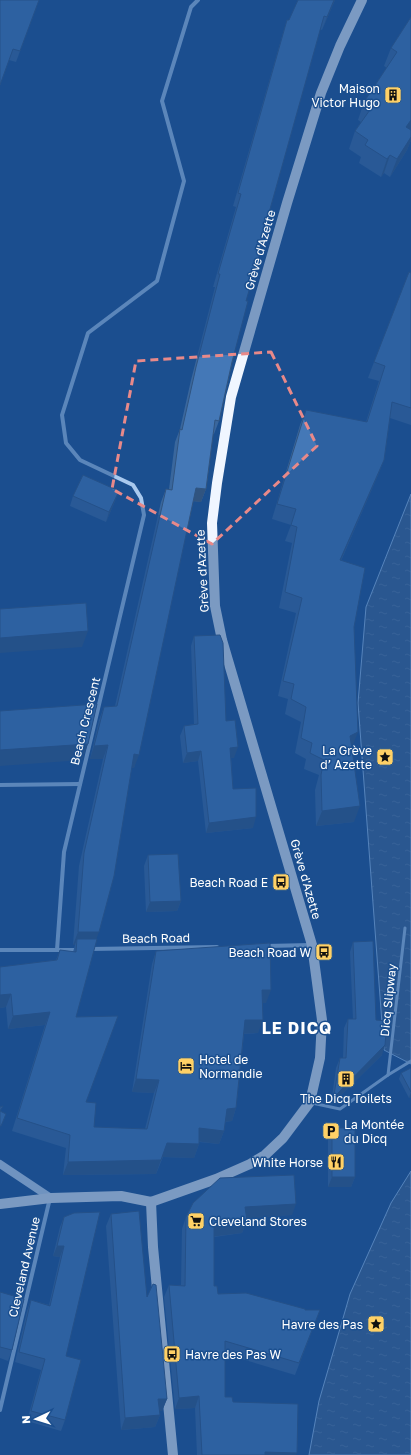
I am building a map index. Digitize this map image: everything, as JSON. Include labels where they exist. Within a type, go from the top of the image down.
[{"type":"main road","name":"Grève d'Azette","points":[[151,1202],[216,1179],[250,1164],[265,1155],[283,1138],[310,1102],[320,1058],[322,1020],[312,945],[222,640],[215,606],[212,523],[231,397],[287,203],[322,93],[340,46],[362,0]]},
{"type":"main road","points":[[0,1164],[51,1198]]},
{"type":"main road","points":[[0,1204],[51,1198],[121,1196],[151,1202],[153,1247],[173,1455]]},
{"type":"street","name":"Beach Crescent","points":[[57,950],[64,852],[87,761],[144,514],[141,498],[133,485],[80,460],[66,443],[62,415],[88,333],[157,282],[184,181],[162,101],[191,8],[198,0]]},
{"type":"street","points":[[0,785],[80,784]]},
{"type":"street","points":[[257,946],[312,945]]},
{"type":"street","name":"Beach Road","points":[[87,949],[226,947]]},
{"type":"street","points":[[0,950],[79,950]]},
{"type":"street","name":"Cleveland Avenue","points":[[0,1410],[51,1198]]},
{"type":"lane","name":"Dicq Slipway","points":[[388,1075],[405,928]]},
{"type":"lane","points":[[310,1102],[340,1109],[388,1075],[411,1061]]},
{"type":"highlighted area","points":[[271,352],[317,446],[212,544],[112,489],[136,361]]},
{"type":"water","name":"La Grève d’ Azette","points":[[411,494],[411,1064],[384,1050],[358,703],[366,607]]},
{"type":"water","name":"Havre des Pas","points":[[411,1171],[411,1455],[309,1455],[319,1401],[350,1294],[391,1203]]},
{"type":"building","points":[[0,0],[39,0],[20,51],[13,49],[0,85]]},
{"type":"building","points":[[298,0],[334,0],[327,17],[324,16],[265,227],[267,228],[246,301],[248,301],[232,362],[219,421],[215,420],[206,489],[196,488],[139,755],[134,754],[114,876],[99,932],[78,932],[84,853],[108,745],[94,746],[104,707],[117,706],[166,489],[172,490],[180,429],[182,430],[196,367],[220,274],[218,274],[241,194],[238,193],[287,20],[289,20]]},
{"type":"building","name":"Maison Victor Hugo","points":[[411,17],[411,120],[406,127],[411,130],[411,137],[397,159],[390,155],[387,159],[365,145],[368,140],[355,131],[372,107],[364,102],[397,52],[391,48]]},
{"type":"building","points":[[409,272],[411,273],[411,408],[392,402],[384,460],[340,560],[365,568],[354,627],[358,732],[350,736],[360,806],[322,811],[321,775],[324,760],[310,753],[312,743],[301,738],[306,707],[291,699],[294,684],[283,681],[302,598],[285,592],[297,527],[291,525],[296,509],[277,504],[306,410],[367,422],[385,366],[374,362]]},
{"type":"building","points":[[83,475],[119,491],[109,512],[73,496]]},
{"type":"building","points":[[86,603],[88,631],[0,638],[0,609]]},
{"type":"building","points":[[220,635],[223,643],[226,721],[235,720],[238,747],[230,748],[233,789],[256,788],[256,817],[209,823],[201,751],[187,753],[184,726],[198,724],[194,636]]},
{"type":"building","points":[[97,704],[88,744],[0,750],[0,711]]},
{"type":"building","points":[[178,854],[181,901],[150,902],[148,855]]},
{"type":"building","points":[[77,939],[97,939],[76,1017],[118,1016],[86,1102],[96,1103],[94,1127],[147,1129],[159,1080],[136,1079],[156,951],[270,943],[271,990],[262,990],[263,1020],[245,1020],[236,1108],[227,1109],[224,1131],[199,1128],[199,1144],[167,1143],[161,1160],[68,1162],[70,1135],[17,1118],[50,1012],[13,1016],[11,994],[0,995],[0,967],[57,960],[60,950],[76,952]]},
{"type":"building","points":[[373,941],[376,1020],[387,1021],[385,1045],[336,1095],[334,1095],[340,1058],[346,1058],[348,1019],[356,1019],[353,942]]},
{"type":"building","points":[[411,1068],[411,1092],[401,1073]]},
{"type":"building","points":[[0,1111],[6,1114],[1,1126],[0,1126]]},
{"type":"building","points":[[332,1128],[355,1128],[355,1177],[332,1177]]},
{"type":"building","points":[[294,1175],[296,1204],[245,1207],[247,1221],[214,1226],[214,1286],[217,1286],[218,1294],[246,1293],[305,1310],[320,1310],[299,1363],[225,1341],[225,1397],[232,1397],[233,1402],[298,1404],[297,1453],[265,1452],[265,1455],[202,1455],[199,1396],[179,1398],[169,1285],[185,1286],[186,1217],[193,1203],[220,1178]]},
{"type":"building","points":[[139,1211],[147,1297],[153,1284],[156,1285],[167,1399],[158,1399],[160,1415],[125,1418],[111,1214]]},
{"type":"building","points":[[100,1212],[66,1356],[81,1360],[65,1420],[31,1411],[45,1359],[19,1352],[31,1300],[50,1306],[64,1246],[57,1246],[64,1217],[74,1213]]},
{"type":"building","points":[[0,1292],[24,1299],[12,1350],[0,1347]]},
{"type":"place","name":"Maison Victor Hugo","points":[[393,95]]},
{"type":"place","name":"La Grève d’ Azette","points":[[385,757]]},
{"type":"place","name":"Beach Road E","points":[[281,882]]},
{"type":"place","name":"Beach Road W","points":[[324,952]]},
{"type":"place","name":"Hotel de Normandie","points":[[186,1066]]},
{"type":"place","name":"The Dicq Toilets","points":[[346,1079]]},
{"type":"place","name":"La Montée du Dicq","points":[[331,1131]]},
{"type":"place","name":"White Horse","points":[[336,1162]]},
{"type":"place","name":"Cleveland Stores","points":[[196,1221]]},
{"type":"place","name":"Havre des Pas","points":[[376,1324]]},
{"type":"place","name":"Havre des Pas W","points":[[172,1354]]},
{"type":"district","name":"LE DICQ","points":[[297,1028]]}]
